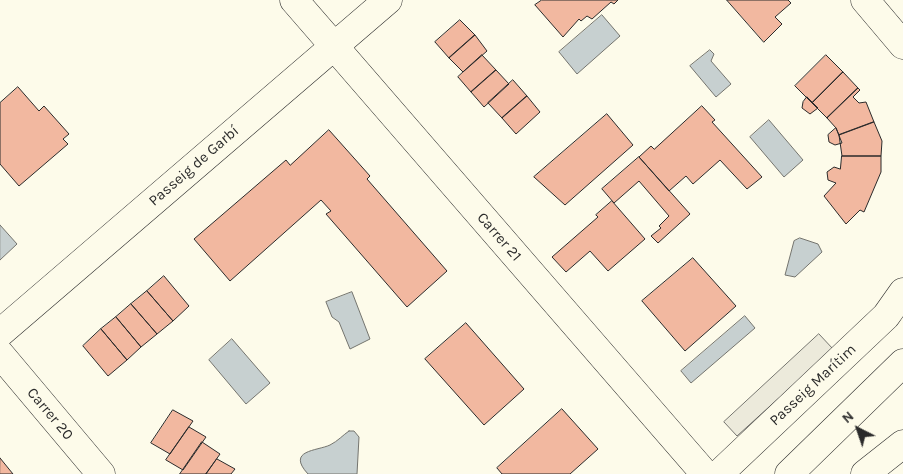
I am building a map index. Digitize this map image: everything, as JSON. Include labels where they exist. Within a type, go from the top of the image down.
[{"type":"street","name":"Carrer 21","points":[[294,0],[705,474]]},
{"type":"street","name":"Passeig de Garbí","points":[[0,334],[388,0]]},
{"type":"street","points":[[866,0],[903,45]]},
{"type":"street","name":"Passeig Marítim","points":[[719,474],[880,322],[903,292]]},
{"type":"street","name":"Carrer 20","points":[[0,354],[101,474]]},
{"type":"street","points":[[789,474],[903,363]]},
{"type":"street","points":[[865,474],[903,444]]},
{"type":"shaded area","points":[[602,15],[620,36],[577,74],[559,52]]},
{"type":"shaded area","points":[[710,50],[714,54],[711,61],[731,84],[716,97],[690,66]]},
{"type":"shaded area","points":[[769,120],[803,160],[784,177],[750,137]]},
{"type":"shaded area","points":[[0,225],[17,244],[0,260]]},
{"type":"shaded area","points":[[800,238],[818,244],[822,252],[795,277],[785,275],[794,241]]},
{"type":"shaded area","points":[[352,292],[370,339],[350,349],[339,322],[332,317],[326,302]]},
{"type":"shaded area","points":[[745,316],[755,328],[691,383],[681,371]]},
{"type":"shaded area","points":[[819,334],[833,349],[737,436],[724,422]]},
{"type":"shaded area","points":[[232,339],[270,383],[246,404],[209,360]]},
{"type":"shaded area","points":[[349,431],[354,431],[359,437],[357,474],[308,474],[300,460],[302,456],[312,450],[336,442]]},
{"type":"building","points":[[542,0],[618,0],[614,4],[611,2],[592,19],[587,16],[581,21],[579,19],[563,37],[535,5]]},
{"type":"building","points":[[727,0],[788,0],[791,3],[775,17],[782,24],[764,42]]},
{"type":"building","points":[[460,20],[475,35],[449,58],[435,42]]},
{"type":"building","points":[[475,35],[487,51],[463,72],[449,58]]},
{"type":"building","points":[[482,55],[496,70],[471,92],[458,77]]},
{"type":"building","points":[[826,55],[843,72],[812,103],[795,86]]},
{"type":"building","points":[[496,70],[509,84],[484,107],[471,92]]},
{"type":"building","points":[[843,72],[858,88],[827,118],[812,103]]},
{"type":"building","points":[[513,80],[527,96],[502,118],[488,103]]},
{"type":"building","points":[[18,87],[39,111],[44,106],[69,134],[63,139],[68,144],[19,186],[0,164],[0,103]]},
{"type":"building","points":[[858,88],[860,90],[853,97],[859,103],[866,102],[874,122],[839,135],[836,128],[827,118]]},
{"type":"building","points":[[527,96],[540,112],[516,134],[502,118]]},
{"type":"building","points":[[807,97],[818,108],[810,114],[802,108],[803,102]]},
{"type":"building","points":[[702,106],[715,120],[712,122],[762,177],[747,189],[720,160],[693,184],[686,176],[669,191],[639,157],[651,146],[654,149]]},
{"type":"building","points":[[607,114],[633,145],[565,205],[534,177]]},
{"type":"building","points":[[874,122],[882,141],[881,156],[842,156],[839,135]]},
{"type":"building","points":[[836,128],[842,143],[835,145],[829,142],[828,135]]},
{"type":"building","points":[[329,130],[370,176],[367,179],[447,271],[407,307],[326,214],[331,211],[321,200],[230,281],[194,239],[286,160],[290,165]]},
{"type":"building","points":[[842,156],[881,156],[881,172],[864,212],[860,210],[846,224],[824,196],[836,183],[828,180],[827,172],[834,167],[840,169]]},
{"type":"building","points":[[639,157],[690,214],[658,243],[651,236],[661,228],[659,226],[669,216],[639,181],[614,203],[602,189]]},
{"type":"building","points":[[612,201],[645,239],[608,271],[590,251],[566,272],[552,257],[598,217],[596,215]]},
{"type":"building","points":[[693,258],[736,306],[685,351],[642,301]]},
{"type":"building","points":[[164,276],[189,306],[173,321],[147,291]]},
{"type":"building","points":[[147,291],[173,321],[157,334],[131,304]]},
{"type":"building","points":[[131,304],[157,334],[141,347],[116,317]]},
{"type":"building","points":[[116,317],[141,347],[127,360],[101,329]]},
{"type":"building","points":[[466,323],[524,389],[484,425],[425,359]]},
{"type":"building","points":[[101,329],[127,360],[108,376],[83,346]]},
{"type":"building","points":[[562,409],[598,449],[570,474],[502,474],[497,468]]},
{"type":"building","points":[[173,410],[193,421],[170,454],[151,443]]},
{"type":"building","points":[[189,427],[206,437],[183,470],[166,460]]},
{"type":"building","points":[[202,442],[220,454],[206,474],[180,474]]},
{"type":"building","points":[[0,458],[13,474],[0,474]]},
{"type":"building","points":[[217,459],[235,469],[231,474],[206,474]]}]
